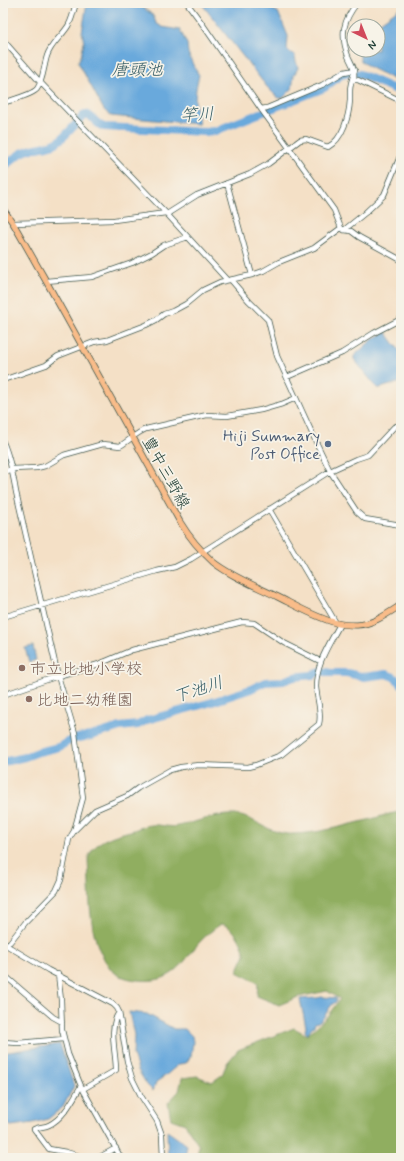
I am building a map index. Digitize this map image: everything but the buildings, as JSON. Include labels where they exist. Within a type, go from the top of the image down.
[{"type":"main road","name":"豊中三野線","points":[[3,209],[13,223],[46,281],[180,522],[202,552],[231,573],[313,614],[338,623],[357,625],[373,621],[385,616],[401,605]]},
{"type":"street","points":[[3,103],[32,93],[38,88],[49,51],[71,21],[76,3]]},
{"type":"street","points":[[187,3],[280,134],[289,149],[334,210],[342,229]]},
{"type":"street","points":[[357,3],[345,20],[343,32],[344,44],[355,70],[354,80],[358,80],[401,101]]},
{"type":"street","points":[[3,40],[40,82],[268,320],[277,356],[330,471],[352,506],[365,519],[401,525]]},
{"type":"street","points":[[261,109],[267,108],[322,85],[344,72],[355,70]]},
{"type":"street","points":[[13,223],[114,220],[166,214],[197,195],[250,174],[268,164],[300,140],[306,139],[328,147],[340,137],[345,127],[350,100],[350,90],[355,70]]},
{"type":"street","points":[[3,380],[46,365],[58,356],[82,346],[107,340],[146,325],[164,314],[173,312],[186,304],[203,290],[220,282],[252,275],[314,248],[365,213],[384,195],[401,154]]},
{"type":"street","points":[[227,184],[252,275]]},
{"type":"street","points":[[342,229],[351,231],[401,260]]},
{"type":"street","points":[[46,281],[92,277],[132,263],[164,245],[188,237]]},
{"type":"street","points":[[287,377],[342,353],[374,333],[401,319]]},
{"type":"street","points":[[3,472],[12,469],[37,468],[45,466],[64,455],[103,444],[120,446],[133,438],[140,431],[146,429],[207,415],[227,416],[262,410],[296,398]]},
{"type":"street","points":[[3,617],[157,570],[165,570],[175,567],[191,559],[330,471],[368,454],[394,427],[401,424]]},
{"type":"street","points":[[3,442],[8,453],[12,469],[58,676],[75,733],[83,798],[74,830],[69,840],[61,880],[56,891],[4,944],[48,970],[113,1004],[117,1008],[119,1012],[127,1061],[132,1078],[141,1096],[157,1121],[162,1135],[162,1158]]},
{"type":"street","points":[[74,830],[95,810],[127,796],[170,770],[200,765],[248,767],[281,755],[318,724],[320,718],[316,683],[318,669],[338,623],[269,509]]},
{"type":"street","points":[[3,695],[99,664],[132,650],[242,622],[254,623],[284,643],[320,662]]},
{"type":"street","points":[[3,974],[53,1017],[62,1022]]},
{"type":"street","points":[[58,974],[64,1039],[68,1054],[82,1088],[121,1158]]},
{"type":"street","points":[[86,1158],[49,1149],[34,1129],[50,1124],[70,1106],[82,1088],[116,1070],[114,1021],[119,1012]]},
{"type":"street","points":[[3,1042],[18,1043],[64,1039]]},
{"type":"street","points":[[98,1158],[116,1148]]},
{"type":"green space","points":[[401,812],[401,1158],[196,1158],[199,1146],[185,1124],[171,1119],[168,1103],[179,1091],[182,1078],[197,1076],[212,1082],[222,1075],[227,1063],[238,1050],[294,1028],[307,1035],[326,1018],[340,999],[327,991],[298,997],[279,1005],[257,996],[258,983],[237,972],[245,954],[240,940],[234,931],[226,925],[221,924],[203,938],[178,969],[165,977],[153,980],[134,980],[117,974],[111,969],[101,954],[93,928],[88,859],[91,852],[100,842],[106,839],[149,825],[175,826],[220,816],[235,815],[243,816],[278,832],[295,834],[324,830]]},
{"type":"water","name":"唐頭池","points":[[87,3],[136,3],[153,15],[156,23],[162,27],[180,30],[187,44],[188,53],[199,75],[195,99],[198,124],[111,116],[104,110],[78,62],[84,43],[82,32]]},
{"type":"water","points":[[201,3],[272,3],[273,10],[278,12],[288,36],[287,49],[289,52],[294,54],[298,68],[294,75],[292,89],[283,98],[278,98],[267,87]]},
{"type":"water","points":[[401,7],[401,83],[369,67],[361,61],[360,58],[386,58],[386,18]]},
{"type":"water","points":[[386,332],[401,353],[401,382],[377,388],[354,359],[354,356],[372,340]]},
{"type":"water","points":[[33,646],[36,660],[29,662],[25,648]]},
{"type":"water","points":[[322,997],[336,998],[336,1002],[332,1005],[323,1018],[315,1023],[308,1034],[305,1031],[306,1027],[300,999]]},
{"type":"water","points":[[129,1012],[147,1014],[174,1029],[185,1029],[192,1036],[193,1042],[191,1056],[186,1063],[179,1064],[156,1082],[153,1091],[147,1085],[138,1070],[133,1055],[134,1035]]},
{"type":"water","points":[[60,1044],[74,1086],[63,1107],[48,1119],[33,1123],[11,1126],[3,1121],[3,1053]]},
{"type":"water","points":[[167,1131],[187,1145],[186,1158],[168,1158]]},
{"type":"waterway","name":"竿川","points":[[3,168],[25,151],[56,143],[68,133],[85,114],[104,127],[205,132],[215,131],[324,88],[341,75],[349,73],[360,74],[401,92]]},
{"type":"waterway","name":"下池川","points":[[3,762],[59,747],[78,738],[91,736],[120,727],[138,725],[147,720],[212,702],[251,689],[265,682],[283,681],[294,677],[312,675],[321,671],[330,673],[347,673],[364,677],[386,674],[394,677],[401,684]]},
{"type":"place","name":"Hiji Summary Post Office","points":[[328,444]]},
{"type":"place","name":"市立比地小学校","points":[[22,668]]},
{"type":"place","name":"比地二幼稚園","points":[[29,699]]}]
